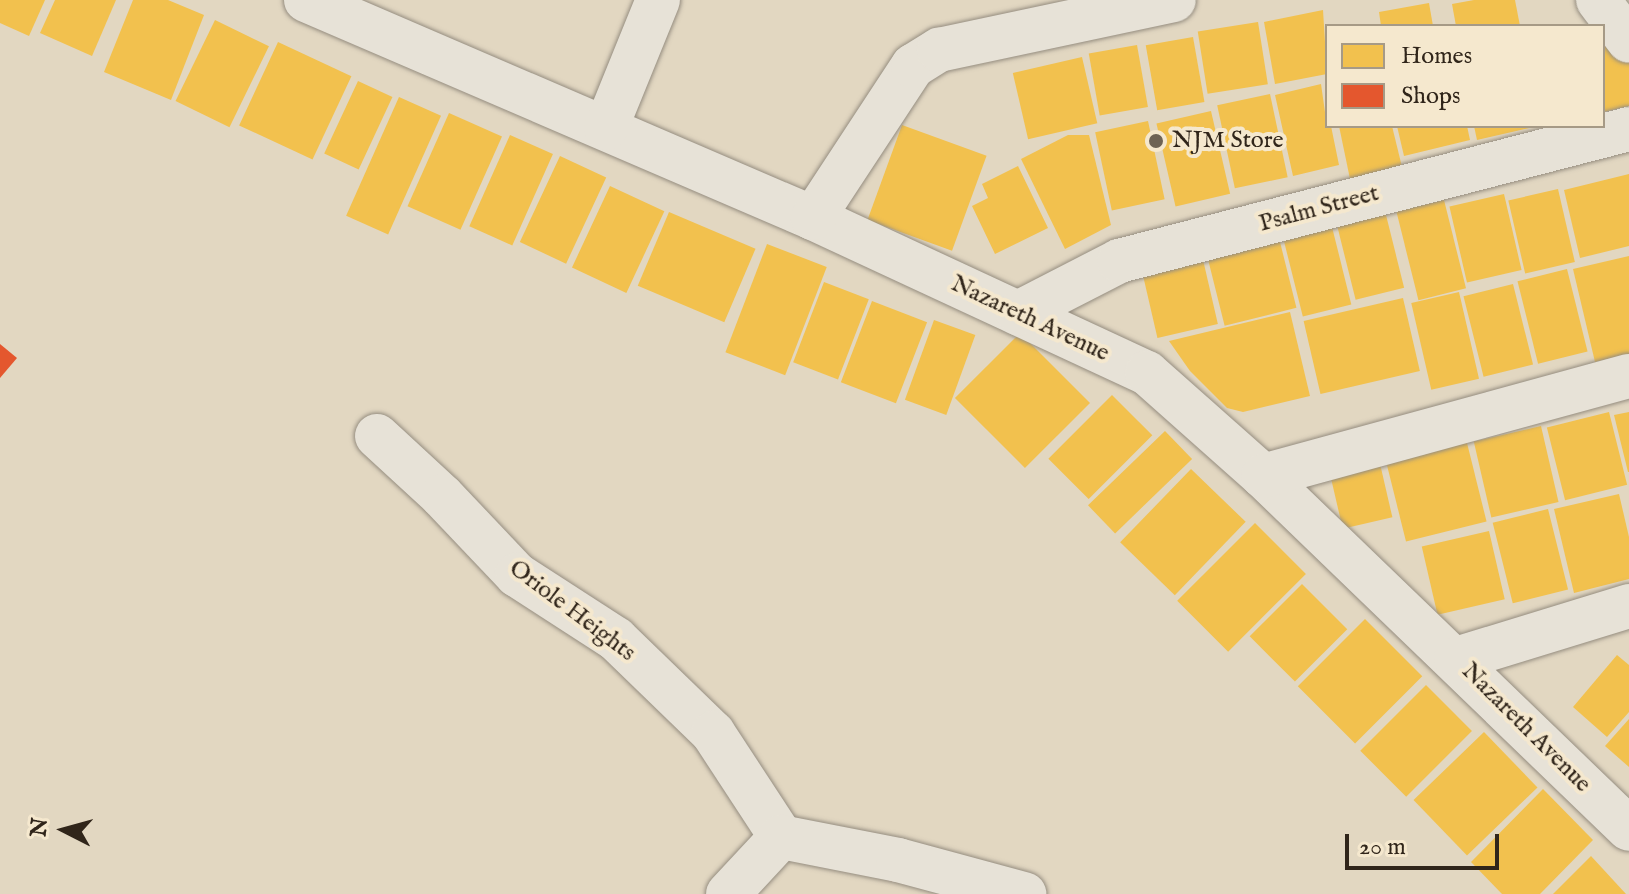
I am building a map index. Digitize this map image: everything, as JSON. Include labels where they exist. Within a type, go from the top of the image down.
[{"type":"street","name":"Nazareth Avenue","points":[[306,0],[813,218],[1147,373],[1263,476],[1629,829]]},
{"type":"street","points":[[606,128],[658,0]]},
{"type":"street","points":[[813,218],[913,66],[939,50],[1174,0]]},
{"type":"street","points":[[1598,0],[1629,41]]},
{"type":"street","name":"Psalm Street","points":[[1018,313],[1119,261],[1629,129]]},
{"type":"street","points":[[1263,476],[1629,376]]},
{"type":"street","name":"Oriole Heights","points":[[377,436],[517,575],[616,639],[713,733],[781,837]]},
{"type":"street","points":[[1456,659],[1629,606]]},
{"type":"street","points":[[728,894],[781,837],[898,860],[1024,894]]},
{"type":"building: Homes","points":[[0,0],[45,0],[29,36],[0,23]]},
{"type":"building: Homes","points":[[55,0],[116,0],[92,56],[40,33]]},
{"type":"building: Homes","points":[[133,0],[168,0],[204,15],[171,100],[104,72]]},
{"type":"building: Homes","points":[[1474,0],[1515,0],[1520,24],[1456,24],[1452,4]]},
{"type":"building: Homes","points":[[1429,3],[1433,24],[1381,24],[1379,12]]},
{"type":"building: Homes","points":[[1323,10],[1325,74],[1275,84],[1264,22]]},
{"type":"building: Homes","points":[[215,20],[269,46],[229,127],[176,101]]},
{"type":"building: Homes","points":[[1258,22],[1268,84],[1208,94],[1198,32]]},
{"type":"building: Homes","points":[[1193,37],[1204,102],[1157,110],[1146,45]]},
{"type":"building: Homes","points":[[278,42],[351,76],[313,160],[239,125]]},
{"type":"building: Homes","points":[[1605,42],[1629,58],[1629,106],[1605,112]]},
{"type":"building: Homes","points":[[1137,45],[1148,107],[1100,116],[1089,54]]},
{"type":"building: Homes","points":[[1082,57],[1097,123],[1028,139],[1013,73]]},
{"type":"building: Homes","points":[[358,81],[392,97],[359,170],[324,154]]},
{"type":"building: Homes","points":[[1321,84],[1325,128],[1331,128],[1339,165],[1293,176],[1275,95]]},
{"type":"building: Homes","points":[[1270,94],[1288,177],[1235,188],[1217,105]]},
{"type":"building: Homes","points":[[399,97],[441,116],[388,234],[346,216]]},
{"type":"building: Homes","points":[[1211,111],[1230,194],[1176,206],[1156,124]]},
{"type":"building: Homes","points":[[449,113],[502,137],[460,230],[408,206]]},
{"type":"building: Homes","points":[[1148,121],[1165,199],[1112,210],[1095,132]]},
{"type":"building: Homes","points":[[902,125],[987,156],[952,251],[867,220]]},
{"type":"building: Homes","points":[[1339,128],[1392,128],[1402,167],[1350,179]]},
{"type":"building: Homes","points":[[1397,128],[1467,128],[1470,140],[1404,156]]},
{"type":"building: Homes","points":[[1474,128],[1530,128],[1477,140]]},
{"type":"building: Homes","points":[[510,135],[553,154],[512,245],[469,226]]},
{"type":"building: Homes","points":[[1068,135],[1089,135],[1111,225],[1065,249],[1021,159]]},
{"type":"building: Homes","points":[[560,156],[606,178],[566,264],[520,242]]},
{"type":"building: Homes","points":[[1018,166],[1048,228],[995,254],[972,206],[988,198],[982,184]]},
{"type":"building: Homes","points":[[1629,174],[1629,246],[1580,258],[1564,190]]},
{"type":"building: Homes","points":[[610,186],[664,211],[626,293],[572,268]]},
{"type":"building: Homes","points":[[1558,189],[1575,262],[1525,274],[1508,200]]},
{"type":"building: Homes","points":[[1504,194],[1522,270],[1467,283],[1449,207]]},
{"type":"building: Homes","points":[[1444,200],[1466,288],[1418,300],[1396,212]]},
{"type":"building: Homes","points":[[1385,211],[1404,288],[1356,300],[1336,223]]},
{"type":"building: Homes","points":[[669,212],[756,249],[724,322],[638,286]]},
{"type":"building: Homes","points":[[1331,223],[1351,305],[1303,317],[1282,235]]},
{"type":"building: Homes","points":[[1279,238],[1296,308],[1225,326],[1207,256]]},
{"type":"building: Homes","points":[[767,244],[827,267],[785,375],[725,352]]},
{"type":"building: Homes","points":[[1201,251],[1218,324],[1157,338],[1141,265]]},
{"type":"building: Homes","points":[[1629,256],[1629,354],[1595,362],[1573,269]]},
{"type":"building: Homes","points":[[1567,269],[1588,351],[1538,364],[1518,281]]},
{"type":"building: Homes","points":[[824,282],[869,299],[838,379],[793,362]]},
{"type":"building: Homes","points":[[1513,284],[1533,365],[1484,377],[1464,296]]},
{"type":"building: Homes","points":[[1459,292],[1479,379],[1431,390],[1411,303]]},
{"type":"building: Homes","points":[[1403,298],[1420,371],[1320,394],[1304,321]]},
{"type":"building: Homes","points":[[872,301],[927,322],[896,403],[841,382]]},
{"type":"building: Homes","points":[[1290,312],[1310,396],[1243,412],[1227,408],[1190,371],[1169,341]]},
{"type":"building: Homes","points":[[934,320],[975,335],[946,415],[905,400]]},
{"type":"building: Homes","points":[[1020,333],[1090,403],[1025,468],[955,398]]},
{"type":"building: Homes","points":[[1112,395],[1152,435],[1089,499],[1048,459]]},
{"type":"building: Homes","points":[[1609,412],[1627,485],[1565,500],[1547,427]]},
{"type":"building: Homes","points":[[1629,412],[1629,472],[1628,472],[1614,415]]},
{"type":"building: Homes","points":[[1541,426],[1559,502],[1491,518],[1474,442]]},
{"type":"building: Homes","points":[[1165,431],[1192,459],[1115,533],[1088,505]]},
{"type":"building: Homes","points":[[1466,439],[1487,521],[1406,542],[1385,459]]},
{"type":"building: Homes","points":[[1378,455],[1392,517],[1343,529],[1328,466]]},
{"type":"building: Homes","points":[[1191,469],[1246,522],[1175,595],[1120,542]]},
{"type":"building: Homes","points":[[1619,494],[1629,537],[1629,579],[1574,593],[1554,509]]},
{"type":"building: Homes","points":[[1548,509],[1568,590],[1513,603],[1493,523]]},
{"type":"building: Homes","points":[[1255,523],[1306,574],[1228,652],[1177,601]]},
{"type":"building: Homes","points":[[1489,531],[1505,599],[1438,615],[1422,547]]},
{"type":"building: Homes","points":[[1302,584],[1347,629],[1295,682],[1250,636]]},
{"type":"building: Homes","points":[[1365,619],[1422,676],[1355,743],[1298,686]]},
{"type":"building: Homes","points":[[1617,655],[1629,665],[1629,712],[1607,737],[1573,707]]},
{"type":"building: Homes","points":[[1426,685],[1472,731],[1406,797],[1360,751]]},
{"type":"building: Homes","points":[[1629,719],[1629,767],[1605,746]]},
{"type":"building: Homes","points":[[1484,732],[1537,787],[1467,855],[1414,800]]},
{"type":"building: Homes","points":[[1543,789],[1593,840],[1540,894],[1502,894],[1471,862]]},
{"type":"building: Homes","points":[[1591,856],[1626,894],[1553,894]]},
{"type":"building: Shops","points":[[0,344],[17,358],[0,378]]},
{"type":"place","name":"NJM Store","points":[[1156,141]]}]
